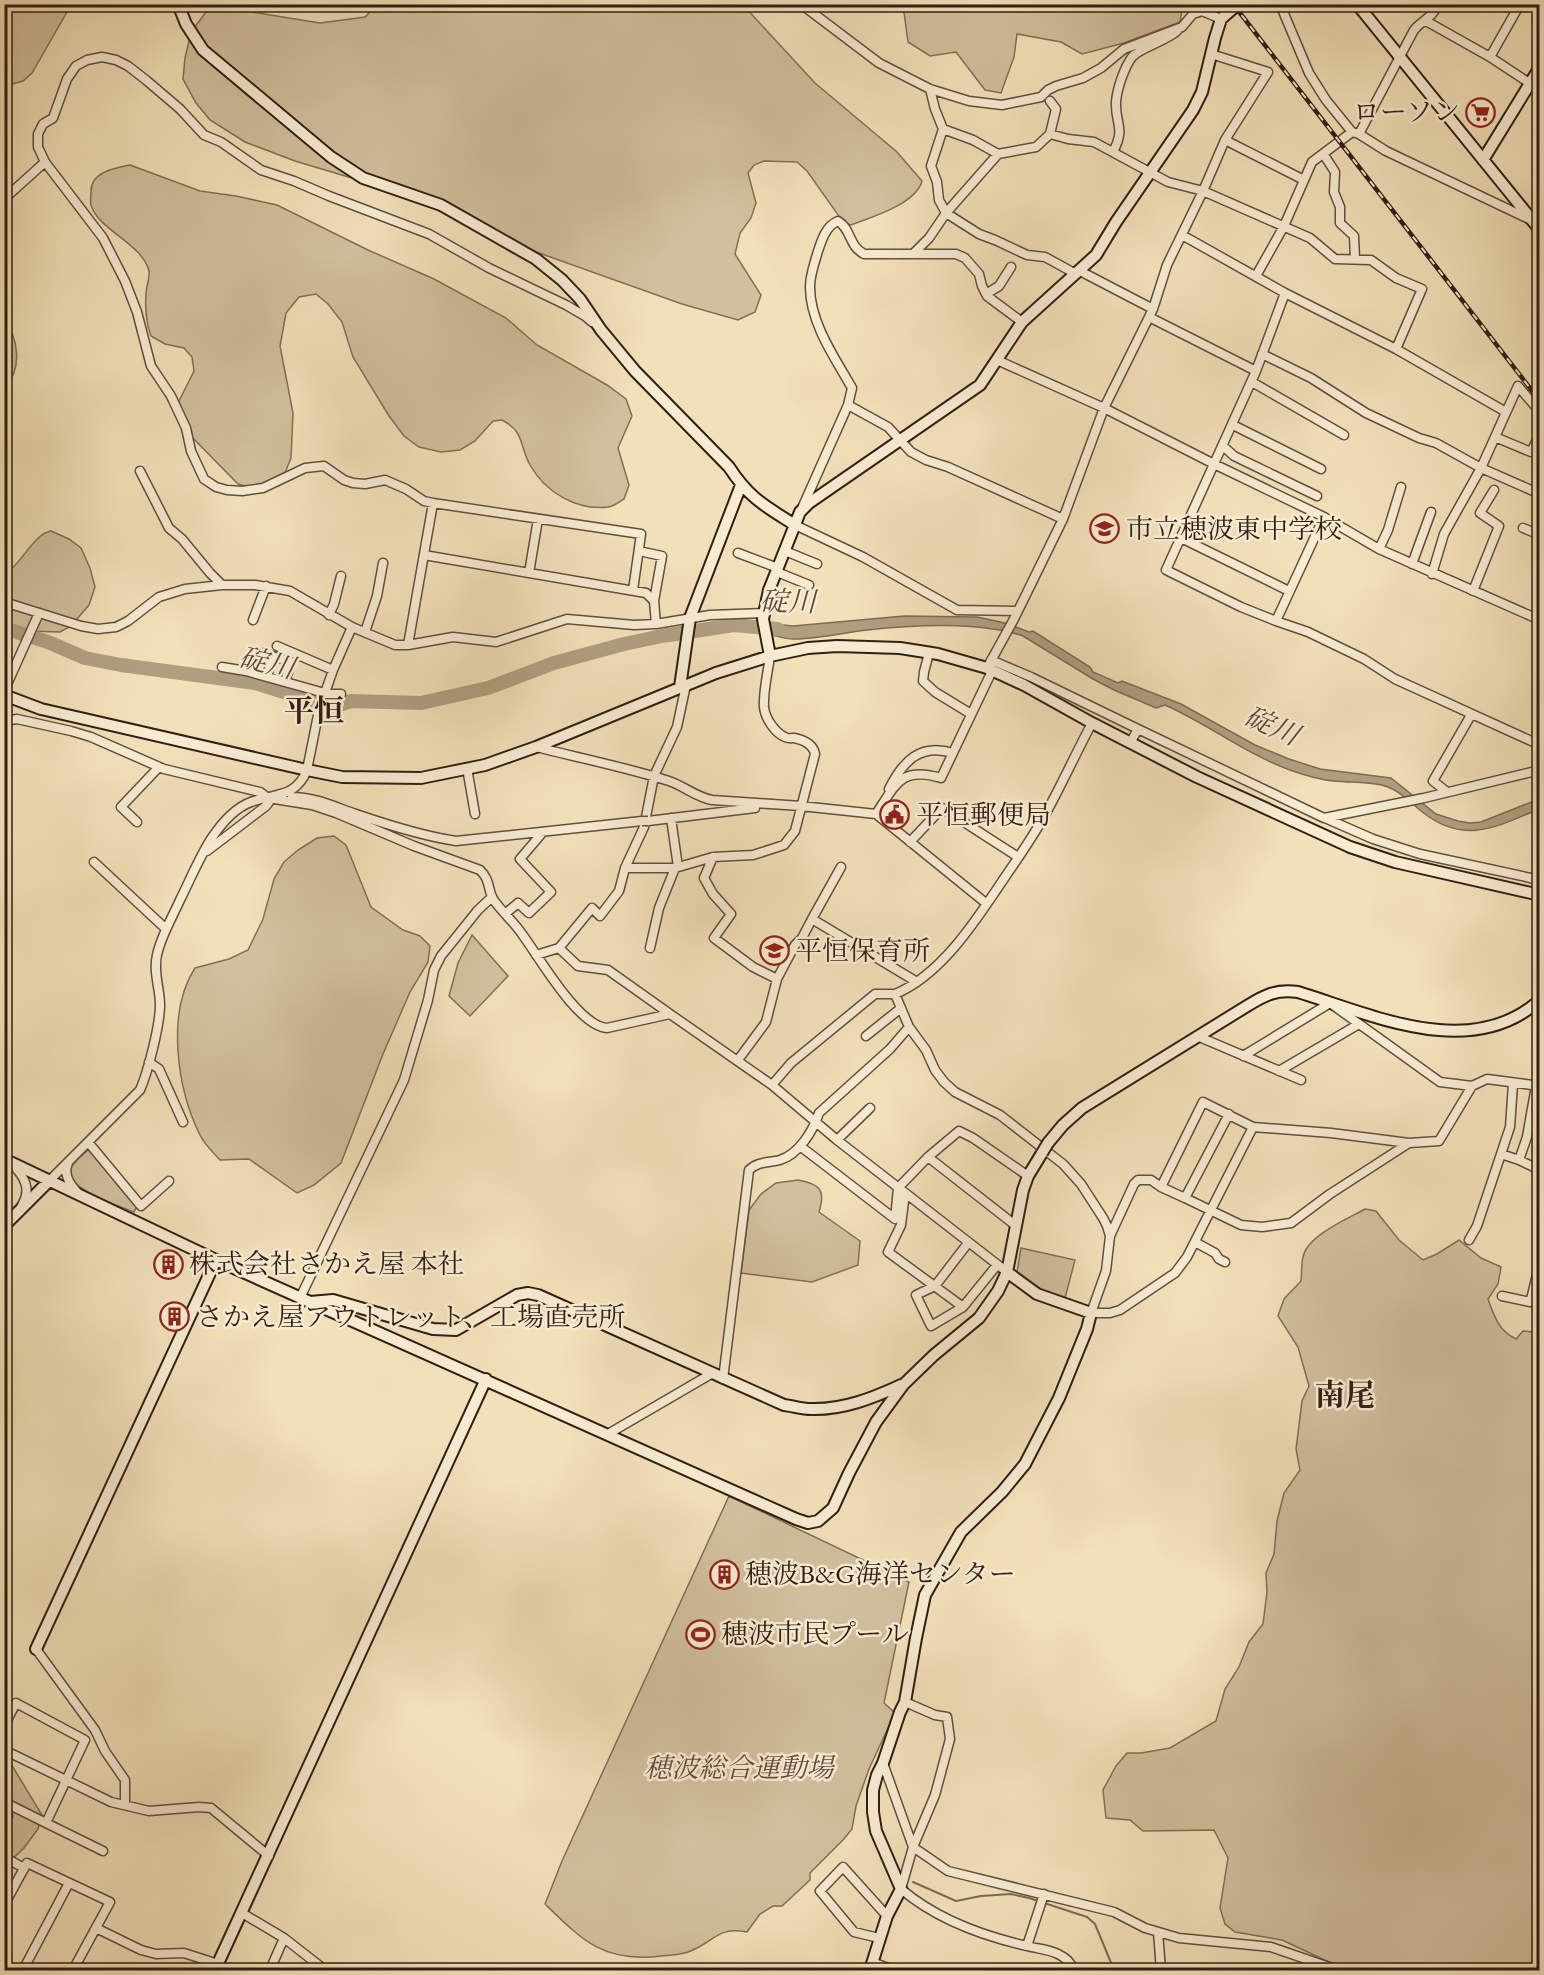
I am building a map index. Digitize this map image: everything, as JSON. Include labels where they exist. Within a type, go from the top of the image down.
[{"type":"street","points":[[178,4],[186,24],[203,50],[331,157],[363,178],[441,205],[536,259],[562,279],[635,371],[729,467],[752,497],[795,525],[863,557],[957,610],[1015,615]]},
{"type":"street","points":[[801,4],[879,63],[930,89],[969,101],[1002,105],[1041,97],[1056,86],[1083,78],[1101,68],[1124,49],[1182,27]]},
{"type":"street","points":[[800,512],[809,503],[980,385],[1022,322],[1096,255],[1193,110],[1202,92],[1221,19],[1238,4]]},
{"type":"street","points":[[1280,4],[1309,73],[1326,100],[1356,133],[1386,151],[1536,223]]},
{"type":"street","points":[[1357,4],[1536,223],[1539,230]]},
{"type":"street","points":[[1256,276],[1284,226],[1312,162],[1356,133],[1401,58],[1414,30],[1433,15],[1438,4]]},
{"type":"street","points":[[1490,57],[1520,4]]},
{"type":"street","points":[[1113,152],[1120,133],[1116,101],[1123,76],[1133,57],[1169,38],[1193,14],[1202,11],[1221,19]]},
{"type":"street","points":[[1426,21],[1490,57],[1539,90]]},
{"type":"street","points":[[876,814],[894,788],[908,776],[924,773],[940,778],[971,714],[990,666],[1063,519],[1104,408],[1151,313],[1167,265],[1225,140],[1268,72],[1211,54]]},
{"type":"street","points":[[601,330],[585,316],[489,268],[429,234],[261,170],[221,142],[204,135],[180,109],[146,80],[116,60],[95,58],[76,66],[67,79],[53,118],[43,124],[38,134],[39,147],[45,162],[107,246],[137,312],[151,366],[171,396],[186,428],[191,451],[204,479],[216,487],[242,491],[263,488],[304,468],[324,466],[344,480],[365,484],[386,480],[424,501],[433,503],[641,534],[633,590]]},
{"type":"street","points":[[1483,160],[1539,66]]},
{"type":"street","points":[[930,89],[934,109],[943,129],[931,166],[937,182],[939,200],[946,213],[979,234],[1027,255],[1045,257],[1078,272],[1256,371]]},
{"type":"street","points":[[913,254],[929,238],[946,213],[998,154],[1036,147],[1050,134],[1056,109],[1050,101]]},
{"type":"street","points":[[943,129],[974,140],[998,154]]},
{"type":"street","points":[[1050,134],[1094,142],[1168,182],[1203,191],[1310,238],[1335,259],[1371,260],[1396,278],[1422,289],[1396,350]]},
{"type":"street","points":[[1225,140],[1304,180]]},
{"type":"street","points":[[1324,155],[1335,172],[1334,192],[1341,210],[1340,223],[1354,236],[1355,259]]},
{"type":"street","points":[[4,199],[45,162]]},
{"type":"street","points":[[625,868],[676,867],[713,857],[753,855],[784,845],[795,831],[815,754],[806,742],[785,737],[773,727],[764,708],[770,656],[764,616],[769,591],[777,570],[848,405],[852,388],[823,337],[814,313],[810,287],[811,274],[825,233],[833,223],[838,221],[845,225],[856,249],[864,254],[956,254],[965,258],[979,274],[986,294],[1022,322]]},
{"type":"street","points":[[1182,235],[1506,412]]},
{"type":"street","points":[[986,294],[999,286],[1011,267]]},
{"type":"street","points":[[1285,293],[1252,382],[1166,570],[1241,607],[1308,632],[1365,659],[1395,679],[1539,746]]},
{"type":"street","points":[[1262,354],[1311,378],[1366,413],[1419,438],[1436,443],[1481,468],[1539,494]]},
{"type":"street","points":[[997,360],[1104,408],[1324,517],[1379,549],[1539,620]]},
{"type":"street","points":[[1252,382],[1344,435]]},
{"type":"street","points":[[1432,573],[1444,534],[1481,468],[1518,386],[1539,412]]},
{"type":"street","points":[[848,405],[888,427],[911,452],[926,460],[948,466],[1063,519]]},
{"type":"street","points":[[1233,425],[1321,469]]},
{"type":"street","points":[[1495,437],[1531,452],[1539,434]]},
{"type":"street","points":[[1223,446],[1234,456],[1317,496]]},
{"type":"street","points":[[140,471],[169,528],[182,539],[222,585]]},
{"type":"street","points":[[536,955],[559,948],[592,908],[600,916],[619,891],[625,868],[644,827],[654,776],[677,727],[690,618],[741,485]]},
{"type":"street","points":[[1379,549],[1388,530],[1401,487]]},
{"type":"street","points":[[1473,591],[1499,526],[1480,513],[1494,490]]},
{"type":"street","points":[[408,645],[433,503]]},
{"type":"street","points":[[1412,564],[1431,512]]},
{"type":"street","points":[[1275,621],[1324,517]]},
{"type":"street","points":[[529,573],[537,519]]},
{"type":"street","points":[[1523,528],[1539,536]]},
{"type":"street","points":[[1181,538],[1289,591]]},
{"type":"street","points":[[639,551],[662,556],[654,601],[656,624]]},
{"type":"street","points":[[785,551],[817,564]]},
{"type":"street","points":[[738,553],[808,585]]},
{"type":"street","points":[[424,555],[633,590],[646,593],[654,601]]},
{"type":"street","points":[[365,632],[377,596],[384,563]]},
{"type":"street","points":[[329,615],[334,604],[340,576]]},
{"type":"street","points":[[4,602],[81,626],[98,629],[116,627],[128,621],[159,597],[185,590],[222,585],[266,586],[290,591],[352,627],[395,645],[453,637],[496,642],[567,620],[634,625],[656,624],[710,615],[764,616]]},
{"type":"street","points":[[253,620],[266,586]]},
{"type":"street","points":[[39,613],[4,693],[41,709],[63,715],[342,777],[421,778],[484,765],[536,747],[716,673],[770,656],[808,648],[837,646],[900,648],[929,653],[1031,677],[1324,818],[1373,839],[1420,854],[1539,880]]},
{"type":"street","points":[[4,1226],[140,1090],[145,1080],[159,1020],[156,956],[166,929],[201,856],[222,824],[234,812],[250,802],[297,787],[302,781],[307,770],[324,694],[352,627]]},
{"type":"street","points":[[277,646],[333,670]]},
{"type":"street","points":[[929,653],[923,681],[935,692],[971,714]]},
{"type":"street","points":[[267,677],[268,654],[291,662],[285,682]]},
{"type":"street","points":[[990,666],[1092,723],[1197,777],[1350,847],[1395,862],[1539,895]]},
{"type":"street","points":[[222,667],[267,677],[324,694],[341,694]]},
{"type":"street","points":[[1447,792],[1433,781],[1471,715]]},
{"type":"street","points":[[4,722],[17,719],[71,731],[180,774],[260,792],[268,798],[312,805],[480,870],[487,877],[492,897],[569,999],[598,1026],[607,1028],[670,1014]]},
{"type":"street","points":[[772,1085],[791,1062],[874,994],[896,994],[916,982],[935,967],[966,933],[1046,814],[1092,723]]},
{"type":"street","points":[[1130,742],[1138,729]]},
{"type":"street","points":[[536,747],[654,776],[679,784],[699,796],[712,800],[876,814],[987,904]]},
{"type":"street","points":[[876,814],[896,774],[918,753],[933,749],[953,753]]},
{"type":"street","points":[[137,822],[121,807],[159,767]]},
{"type":"street","points":[[467,768],[475,814]]},
{"type":"street","points":[[1324,818],[1424,798],[1539,770]]},
{"type":"street","points":[[268,798],[312,798],[357,814],[456,841],[791,805]]},
{"type":"street","points":[[201,856],[266,806],[269,802],[268,798]]},
{"type":"street","points":[[910,842],[942,808],[1018,857]]},
{"type":"street","points":[[650,948],[659,908],[676,867],[671,818]]},
{"type":"street","points":[[506,914],[518,903],[529,913],[551,892],[520,859],[543,832]]},
{"type":"street","points":[[713,857],[704,878],[713,894],[731,914],[714,938],[753,968],[777,979]]},
{"type":"street","points":[[94,862],[166,929]]},
{"type":"street","points":[[738,1060],[766,1022],[777,979],[841,867]]},
{"type":"street","points":[[1524,891],[1528,877]]},
{"type":"street","points":[[305,1300],[404,1080],[425,1011],[434,970],[441,956],[478,910],[492,897]]},
{"type":"street","points":[[812,919],[916,982]]},
{"type":"street","points":[[559,948],[578,966],[608,970],[738,1060],[772,1085],[901,1191],[1037,1294],[1091,1313],[1110,1313],[1120,1310],[1174,1273],[1188,1257],[1253,1127]]},
{"type":"street","points":[[7,1160],[216,1260],[796,1519],[807,1522],[818,1521],[833,1508],[876,1422],[903,1385],[934,1355],[979,1318],[998,1291],[1007,1272],[1015,1225],[1028,1176],[1045,1148],[1063,1125],[1082,1108],[1261,997],[1283,990],[1298,992],[1410,1027],[1463,1030],[1493,1027],[1508,1022],[1521,1015],[1539,1000]]},
{"type":"street","points":[[896,994],[909,1027],[926,1050],[935,1070],[955,1092],[1000,1115],[1064,1164],[1081,1184],[1103,1218],[1110,1236]]},
{"type":"street","points":[[1330,1003],[1436,1080],[1449,1084],[1472,1086],[1487,1079],[1538,1086],[1527,1137],[1519,1160]]},
{"type":"street","points":[[1243,1056],[1330,1003]]},
{"type":"street","points":[[866,1036],[901,1008]]},
{"type":"street","points":[[1279,1071],[1359,1024]]},
{"type":"street","points":[[723,1379],[749,1170],[754,1165],[779,1160],[792,1154],[816,1123],[819,1113],[890,1049],[909,1027]]},
{"type":"street","points":[[1197,1036],[1301,1080]]},
{"type":"street","points":[[148,1062],[159,1069],[183,1122]]},
{"type":"street","points":[[1469,1240],[1477,1226],[1510,1127],[1513,1084]]},
{"type":"street","points":[[1161,1187],[1203,1102],[1253,1127],[1331,1133],[1409,1143],[1439,1141],[1472,1086]]},
{"type":"street","points":[[837,1140],[870,1108]]},
{"type":"street","points":[[1185,1198],[1229,1114]]},
{"type":"street","points":[[800,1146],[895,1219],[901,1191],[928,1157],[959,1131],[1028,1176]]},
{"type":"street","points":[[88,1142],[141,1206],[169,1181]]},
{"type":"street","points":[[1073,1971],[1070,1961],[1061,1955],[992,1936],[935,1914],[901,1889],[876,1831],[873,1790],[905,1702],[925,1595],[961,1532],[1002,1492],[1025,1464],[1059,1398],[1087,1329],[1106,1271],[1110,1236],[1137,1180],[1150,1180],[1241,1225],[1269,1227],[1291,1223],[1330,1194],[1409,1143]]},
{"type":"street","points":[[1501,1154],[1539,1170]]},
{"type":"street","points":[[928,1157],[1015,1225]]},
{"type":"street","points":[[7,1160],[20,1173],[28,1189],[25,1200],[17,1213]]},
{"type":"street","points":[[70,1160],[67,1166],[67,1177],[80,1195]]},
{"type":"street","points":[[901,1191],[901,1225],[888,1252],[963,1307]]},
{"type":"street","points":[[1195,1242],[1215,1253],[1225,1262]]},
{"type":"street","points":[[968,1243],[935,1286],[916,1295],[931,1326],[963,1307],[997,1265]]},
{"type":"street","points":[[125,1804],[124,1780],[105,1751],[95,1730],[36,1649],[216,1260]]},
{"type":"street","points":[[1502,1296],[1530,1302],[1539,1267]]},
{"type":"street","points":[[305,1300],[333,1300],[434,1329],[456,1330],[517,1295],[528,1293],[538,1295],[784,1405],[810,1409],[834,1408],[873,1398],[903,1385]]},
{"type":"street","points":[[608,1434],[711,1374]]},
{"type":"street","points":[[96,1928],[141,1950],[156,1954],[184,1953],[217,1967],[486,1379]]},
{"type":"street","points":[[893,1971],[871,1966],[887,1916],[901,1889],[913,1847],[935,1795],[950,1739],[947,1717],[935,1715],[905,1702]]},
{"type":"street","points":[[4,1726],[16,1703],[85,1740],[46,1824]]},
{"type":"street","points":[[4,1750],[111,1802],[149,1811],[211,1808],[269,1856]]},
{"type":"street","points":[[883,1763],[913,1847],[948,1871],[1042,1900],[1114,1912],[1145,1928],[1179,1938],[1271,1947],[1338,1971]]},
{"type":"street","points":[[4,1802],[103,1851]]},
{"type":"street","points":[[4,1857],[24,1868]]},
{"type":"street","points":[[4,1905],[27,1863],[110,1902],[74,1971]]},
{"type":"street","points":[[879,1938],[854,1932],[820,1891],[843,1867],[887,1916]]},
{"type":"street","points":[[23,1971],[69,1883]]},
{"type":"street","points":[[1027,1947],[1042,1900]]},
{"type":"street","points":[[242,1913],[284,1938],[323,1970]]},
{"type":"street","points":[[1158,1932],[1161,1971]]},
{"type":"street","points":[[270,1971],[284,1938]]},
{"type":"street","points":[[1306,1971],[1312,1962]]},
{"type":"street","points":[[1535,1971],[1539,1963]]},
{"type":"green space","points":[[5,4],[71,5],[32,73],[23,81],[5,86]]},
{"type":"green space","points":[[378,4],[743,5],[815,83],[897,152],[922,181],[918,189],[902,203],[851,225],[843,222],[807,171],[797,162],[764,161],[754,165],[748,173],[756,203],[751,218],[740,233],[735,254],[761,295],[755,312],[738,320],[682,304],[539,253],[392,190],[295,161],[245,142],[210,120],[196,103],[183,79],[191,32],[206,12],[223,6],[320,23],[365,17]]},
{"type":"green space","points":[[903,4],[1183,5],[1180,22],[1124,43],[1082,54],[1061,42],[1017,34],[1014,57],[1001,93],[985,90],[956,52],[930,56],[908,42]]},
{"type":"green space","points":[[130,165],[200,191],[277,205],[368,250],[434,279],[506,318],[537,345],[607,385],[626,399],[632,416],[618,448],[629,485],[624,499],[610,506],[596,507],[574,503],[563,498],[536,475],[515,429],[502,420],[493,421],[475,441],[460,450],[441,452],[419,447],[404,436],[389,416],[353,357],[342,322],[328,304],[316,294],[299,297],[286,313],[280,346],[293,413],[291,458],[282,480],[264,491],[238,484],[186,431],[176,407],[194,371],[192,357],[184,348],[165,344],[151,336],[146,305],[149,271],[145,261],[138,252],[102,222],[91,205],[91,191],[95,179],[105,172]]},
{"type":"green space","points":[[4,319],[13,335],[16,353],[14,371],[5,386]]},
{"type":"green space","points":[[51,531],[69,539],[81,548],[95,587],[89,605],[71,626],[60,632],[28,631],[5,626],[4,575],[39,537]]},
{"type":"green space","points":[[334,836],[346,845],[371,907],[403,930],[420,936],[430,946],[428,962],[410,992],[383,1054],[341,1163],[314,1185],[297,1193],[249,1159],[220,1160],[204,1142],[185,1096],[181,1074],[178,1051],[180,1006],[195,968],[229,959],[248,950],[263,919],[274,879],[284,862],[317,838]]},
{"type":"green space","points":[[472,935],[508,976],[470,1016],[449,996],[458,963]]},
{"type":"green space","points":[[89,1149],[137,1206],[134,1212],[95,1196],[76,1184],[71,1177],[71,1167]]},
{"type":"green space","points":[[798,1180],[816,1186],[822,1198],[819,1212],[860,1241],[858,1265],[812,1282],[741,1273],[749,1210],[761,1194],[776,1183]]},
{"type":"green space","points":[[1365,1209],[1376,1211],[1399,1240],[1423,1260],[1459,1240],[1481,1258],[1501,1267],[1498,1284],[1488,1299],[1498,1322],[1505,1332],[1516,1339],[1523,1331],[1540,1333],[1540,1956],[1535,1959],[1530,1970],[1346,1970],[1282,1940],[1235,1932],[1225,1924],[1220,1908],[1228,1858],[1214,1830],[1143,1831],[1130,1820],[1106,1818],[1103,1790],[1116,1766],[1127,1753],[1170,1748],[1216,1721],[1225,1689],[1239,1667],[1249,1642],[1263,1624],[1267,1592],[1266,1573],[1274,1554],[1277,1521],[1284,1493],[1300,1470],[1296,1449],[1302,1401],[1309,1386],[1298,1347],[1278,1316],[1284,1299],[1301,1281],[1306,1249],[1320,1235]]},
{"type":"green space","points":[[1021,1248],[1075,1260],[1065,1298],[1043,1291],[1017,1272]]},
{"type":"green space","name":"穂波総合運動場","points":[[729,1496],[909,1582],[884,1703],[895,1713],[869,1769],[856,1806],[852,1829],[810,1873],[810,1880],[782,1906],[773,1906],[760,1914],[747,1932],[723,1933],[685,1953],[641,1957],[624,1956],[609,1952],[583,1939],[545,1904],[562,1861]]},
{"type":"green space","points":[[5,1754],[42,1815],[38,1829],[24,1848],[5,1866]]},
{"type":"shaded area","points":[[904,616],[977,617],[1005,623],[1029,632],[1033,631],[1090,667],[1093,672],[1181,704],[1255,745],[1320,769],[1391,778],[1436,814],[1458,821],[1481,822],[1539,799],[1539,809],[1482,830],[1454,829],[1425,814],[1403,795],[1388,787],[1369,783],[1323,780],[1274,763],[1165,705],[1156,708],[1114,690],[1023,636],[1006,631],[966,626],[924,626],[885,628],[793,639],[766,634],[764,623],[793,626]]},
{"type":"waterway","name":"碇川","points":[[4,628],[48,642],[85,658],[255,683],[336,706],[351,701],[421,703],[488,688],[554,663],[662,636],[734,625],[778,629]]},
{"type":"waterway","points":[[913,1882],[956,1901],[981,1896],[1011,1894],[1087,1917],[1095,1924],[1114,1970]]},
{"type":"railway","points":[[1233,4],[1540,401]]},
{"type":"place","name":"ローソン","points":[[1481,112]]},
{"type":"place","name":"市立穂波東中学校","points":[[1105,529]]},
{"type":"place","name":"平恒郵便局","points":[[895,815]]},
{"type":"place","name":"平恒保育所","points":[[774,951]]},
{"type":"place","name":"株式会社さかえ屋 本社","points":[[168,1264]]},
{"type":"place","name":"さかえ屋アウトレット、工場直売所","points":[[175,1317]]},
{"type":"place","name":"穂波B&G海洋センター","points":[[724,1574]]},
{"type":"place","name":"穂波市民プール","points":[[700,1634]]},
{"type":"district","name":"平恒","points":[[314,711]]},
{"type":"district","name":"南尾","points":[[1345,1395]]}]
